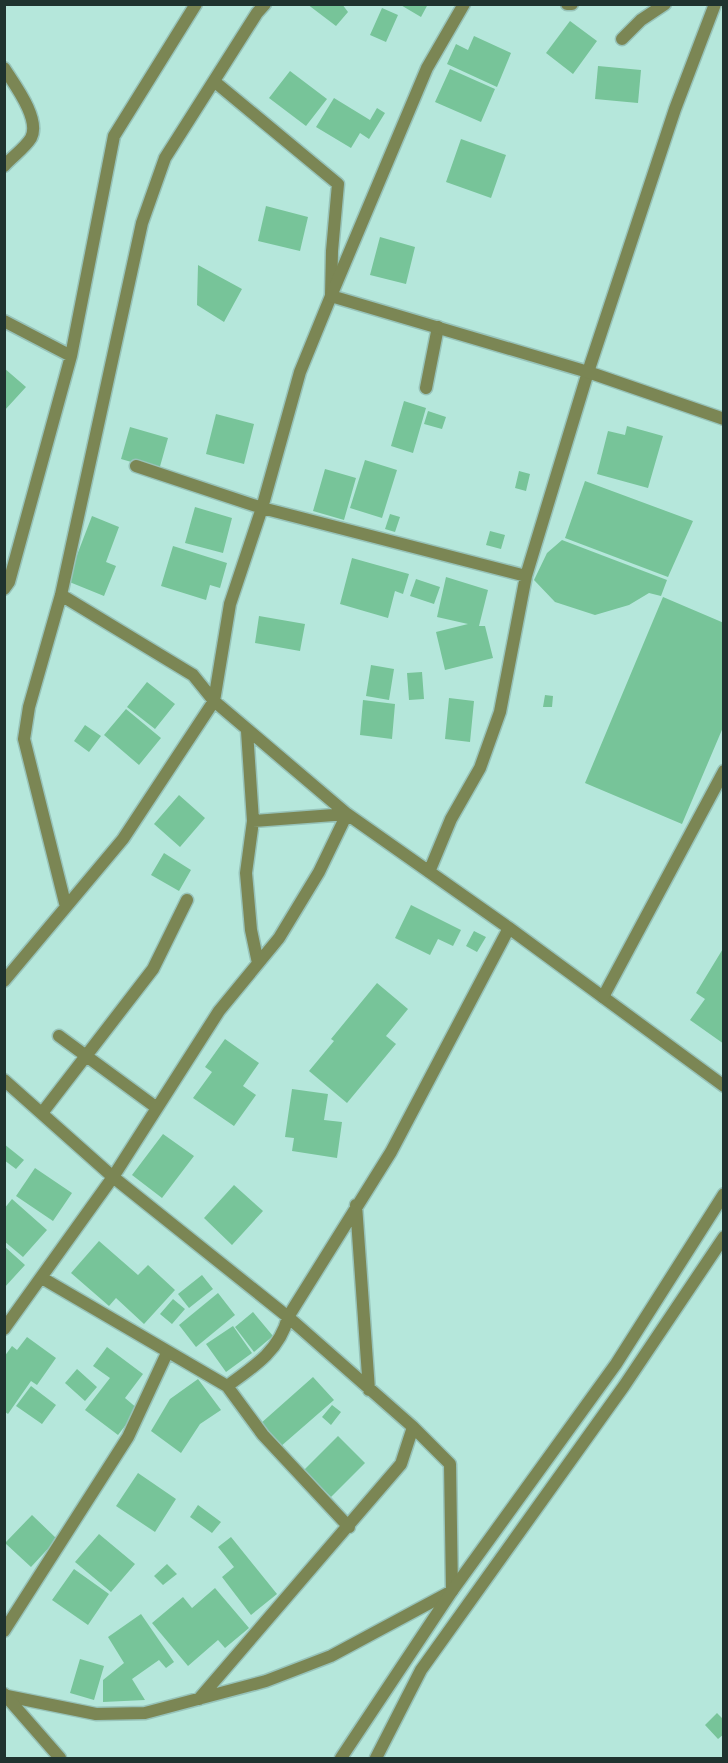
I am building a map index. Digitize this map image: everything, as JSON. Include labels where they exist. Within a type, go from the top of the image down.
[{"type":"street","points":[[6,585],[10,559],[71,356],[114,136],[196,4]]},
{"type":"street","points":[[66,907],[24,739],[29,707],[61,595],[142,223],[165,158],[257,13],[265,4]]},
{"type":"street","points":[[4,981],[123,838],[214,702],[230,604],[262,508],[300,372],[427,68],[464,4]]},
{"type":"street","points":[[567,4],[572,4]]},
{"type":"street","points":[[622,39],[641,20],[665,4]]},
{"type":"street","points":[[429,872],[451,819],[480,768],[500,712],[526,576],[588,372],[675,108],[715,4]]},
{"type":"street","points":[[4,68],[26,104],[33,121],[32,137],[4,166]]},
{"type":"street","points":[[215,82],[338,184],[332,251],[331,296]]},
{"type":"street","points":[[331,296],[588,372],[723,419]]},
{"type":"street","points":[[4,321],[71,356]]},
{"type":"street","points":[[426,388],[438,327]]},
{"type":"street","points":[[136,466],[262,508],[526,576]]},
{"type":"street","points":[[61,595],[192,675],[214,702],[347,814],[509,928],[723,1086]]},
{"type":"street","points":[[247,731],[253,821],[246,873],[251,930],[258,963]]},
{"type":"street","points":[[603,997],[723,771]]},
{"type":"street","points":[[253,821],[347,814]]},
{"type":"street","points":[[4,1329],[113,1177],[219,1011],[279,938],[319,872],[347,814]]},
{"type":"street","points":[[42,1113],[153,969],[187,900]]},
{"type":"street","points":[[227,1386],[263,1360],[284,1334],[288,1317],[391,1152],[509,928]]},
{"type":"street","points":[[58,1036],[157,1108]]},
{"type":"street","points":[[4,1080],[113,1177],[288,1317],[413,1427],[450,1464],[452,1591]]},
{"type":"street","points":[[341,1758],[452,1591],[616,1364],[723,1194]]},
{"type":"street","points":[[356,1205],[369,1390]]},
{"type":"street","points":[[376,1758],[421,1670],[624,1386],[723,1237]]},
{"type":"street","points":[[42,1278],[227,1386],[263,1435],[349,1527]]},
{"type":"street","points":[[4,1631],[128,1437],[167,1353]]},
{"type":"street","points":[[199,1699],[401,1464],[413,1427]]},
{"type":"street","points":[[6,1695],[96,1714],[145,1713],[266,1682],[331,1656],[452,1591]]},
{"type":"street","points":[[6,1695],[60,1758]]},
{"type":"building","points":[[307,4],[342,4],[348,12],[336,26]]},
{"type":"building","points":[[399,4],[428,4],[421,17]]},
{"type":"building","points":[[382,8],[398,15],[386,42],[370,35]]},
{"type":"building","points":[[570,21],[597,41],[573,74],[546,53]]},
{"type":"building","points":[[474,36],[511,53],[497,87],[447,64],[456,44],[468,50]]},
{"type":"building","points":[[598,66],[641,70],[638,103],[595,99]]},
{"type":"building","points":[[450,69],[495,89],[481,122],[435,102]]},
{"type":"building","points":[[290,71],[327,99],[306,126],[269,98]]},
{"type":"building","points":[[334,98],[370,120],[377,108],[385,113],[369,139],[360,133],[351,148],[316,127]]},
{"type":"building","points":[[461,139],[506,155],[491,198],[446,182]]},
{"type":"building","points":[[266,206],[308,217],[300,251],[258,241]]},
{"type":"building","points":[[380,237],[415,247],[406,284],[370,275]]},
{"type":"building","points":[[198,265],[242,289],[224,322],[197,305]]},
{"type":"building","points":[[4,368],[26,387],[4,411]]},
{"type":"building","points":[[404,401],[426,408],[413,453],[391,446]]},
{"type":"building","points":[[428,411],[446,417],[442,429],[424,424]]},
{"type":"building","points":[[216,414],[254,424],[244,464],[206,454]]},
{"type":"building","points":[[627,426],[663,436],[648,488],[597,474],[608,431],[625,435]]},
{"type":"building","points":[[130,427],[168,438],[159,470],[121,459]]},
{"type":"building","points":[[365,460],[397,470],[382,518],[350,508]]},
{"type":"building","points":[[325,469],[356,478],[344,520],[313,511]]},
{"type":"building","points":[[519,471],[530,474],[526,491],[515,488]]},
{"type":"building","points":[[585,481],[693,521],[668,577],[565,538]]},
{"type":"building","points":[[195,507],[232,518],[223,553],[185,543]]},
{"type":"building","points":[[390,514],[400,517],[395,532],[385,529]]},
{"type":"building","points":[[92,516],[119,527],[106,562],[116,566],[104,596],[67,581]]},
{"type":"building","points":[[490,531],[505,535],[501,549],[486,545]]},
{"type":"building","points":[[562,540],[667,580],[661,596],[649,593],[629,605],[595,615],[555,602],[534,580],[547,553]]},
{"type":"building","points":[[173,546],[227,563],[220,588],[210,585],[206,600],[161,586]]},
{"type":"building","points":[[352,558],[409,574],[403,594],[395,591],[388,618],[340,604]]},
{"type":"building","points":[[446,577],[488,590],[479,626],[485,626],[493,658],[445,670],[436,632],[468,624],[437,617]]},
{"type":"building","points":[[416,579],[440,587],[434,604],[410,596]]},
{"type":"building","points":[[663,597],[724,623],[724,725],[682,824],[585,783]]},
{"type":"building","points":[[259,616],[305,624],[300,651],[255,643]]},
{"type":"building","points":[[371,665],[394,669],[389,700],[366,696]]},
{"type":"building","points":[[422,672],[424,699],[409,700],[407,673]]},
{"type":"building","points":[[147,682],[175,704],[155,729],[127,707]]},
{"type":"building","points":[[545,695],[553,696],[552,707],[543,707]]},
{"type":"building","points":[[449,698],[474,701],[470,742],[445,739]]},
{"type":"building","points":[[363,700],[395,704],[392,739],[360,735]]},
{"type":"building","points":[[126,709],[161,738],[139,765],[104,735]]},
{"type":"building","points":[[85,725],[101,736],[89,752],[74,741]]},
{"type":"building","points":[[179,795],[205,818],[180,847],[154,824]]},
{"type":"building","points":[[164,853],[191,870],[179,891],[151,875]]},
{"type":"building","points":[[411,905],[461,930],[453,946],[438,939],[430,955],[395,938]]},
{"type":"building","points":[[474,931],[486,937],[477,952],[466,946]]},
{"type":"building","points":[[724,947],[724,1044],[690,1020],[705,999],[696,993]]},
{"type":"building","points":[[377,983],[408,1009],[386,1036],[396,1044],[347,1103],[309,1071],[334,1041],[331,1039]]},
{"type":"building","points":[[225,1039],[259,1063],[243,1086],[256,1095],[234,1126],[193,1098],[212,1072],[205,1067]]},
{"type":"building","points":[[292,1089],[328,1094],[324,1120],[342,1122],[337,1158],[292,1151],[294,1138],[285,1137]]},
{"type":"building","points":[[163,1134],[194,1156],[162,1198],[132,1175]]},
{"type":"building","points":[[4,1144],[24,1160],[16,1169],[4,1160]]},
{"type":"building","points":[[35,1168],[72,1193],[53,1221],[16,1196]]},
{"type":"building","points":[[234,1185],[263,1211],[232,1245],[204,1218]]},
{"type":"building","points":[[12,1199],[47,1230],[23,1257],[4,1241],[4,1209]]},
{"type":"building","points":[[99,1241],[138,1275],[148,1265],[175,1290],[144,1324],[116,1298],[109,1306],[71,1273]]},
{"type":"building","points":[[4,1246],[25,1265],[4,1288]]},
{"type":"building","points":[[202,1275],[213,1289],[189,1308],[178,1294]]},
{"type":"building","points":[[218,1293],[235,1315],[196,1347],[179,1325]]},
{"type":"building","points":[[173,1299],[185,1309],[172,1324],[160,1314]]},
{"type":"building","points":[[253,1312],[273,1336],[254,1352],[235,1327]]},
{"type":"building","points":[[233,1326],[252,1353],[226,1372],[206,1344]]},
{"type":"building","points":[[27,1337],[56,1358],[37,1385],[31,1381],[8,1414],[4,1411],[4,1357],[12,1346],[17,1350]]},
{"type":"building","points":[[107,1347],[143,1374],[125,1398],[138,1409],[118,1435],[85,1410],[110,1378],[93,1366]]},
{"type":"building","points":[[77,1369],[97,1387],[85,1401],[65,1383]]},
{"type":"building","points":[[313,1377],[334,1400],[280,1447],[260,1424]]},
{"type":"building","points":[[198,1379],[221,1410],[200,1424],[181,1453],[151,1431],[170,1399]]},
{"type":"building","points":[[31,1386],[56,1405],[42,1424],[16,1406]]},
{"type":"building","points":[[332,1405],[341,1412],[331,1425],[322,1417]]},
{"type":"building","points":[[338,1436],[365,1463],[331,1497],[304,1470]]},
{"type":"building","points":[[138,1473],[176,1499],[155,1532],[116,1506]]},
{"type":"building","points":[[198,1505],[221,1522],[212,1533],[190,1517]]},
{"type":"building","points":[[32,1515],[57,1539],[31,1567],[5,1543]]},
{"type":"building","points":[[99,1534],[135,1564],[111,1592],[75,1562]]},
{"type":"building","points":[[231,1537],[277,1594],[251,1615],[222,1577],[234,1567],[218,1547]]},
{"type":"building","points":[[167,1564],[177,1574],[163,1585],[154,1576]]},
{"type":"building","points":[[74,1569],[109,1594],[88,1625],[52,1600]]},
{"type":"building","points":[[215,1588],[249,1628],[225,1648],[218,1640],[188,1666],[152,1623],[183,1597],[192,1608]]},
{"type":"building","points":[[141,1614],[174,1662],[166,1668],[159,1660],[132,1679],[145,1700],[103,1702],[103,1680],[124,1663],[108,1637]]},
{"type":"building","points":[[80,1659],[104,1666],[94,1700],[70,1693]]},
{"type":"building","points":[[717,1713],[724,1720],[724,1734],[718,1739],[705,1725]]}]
